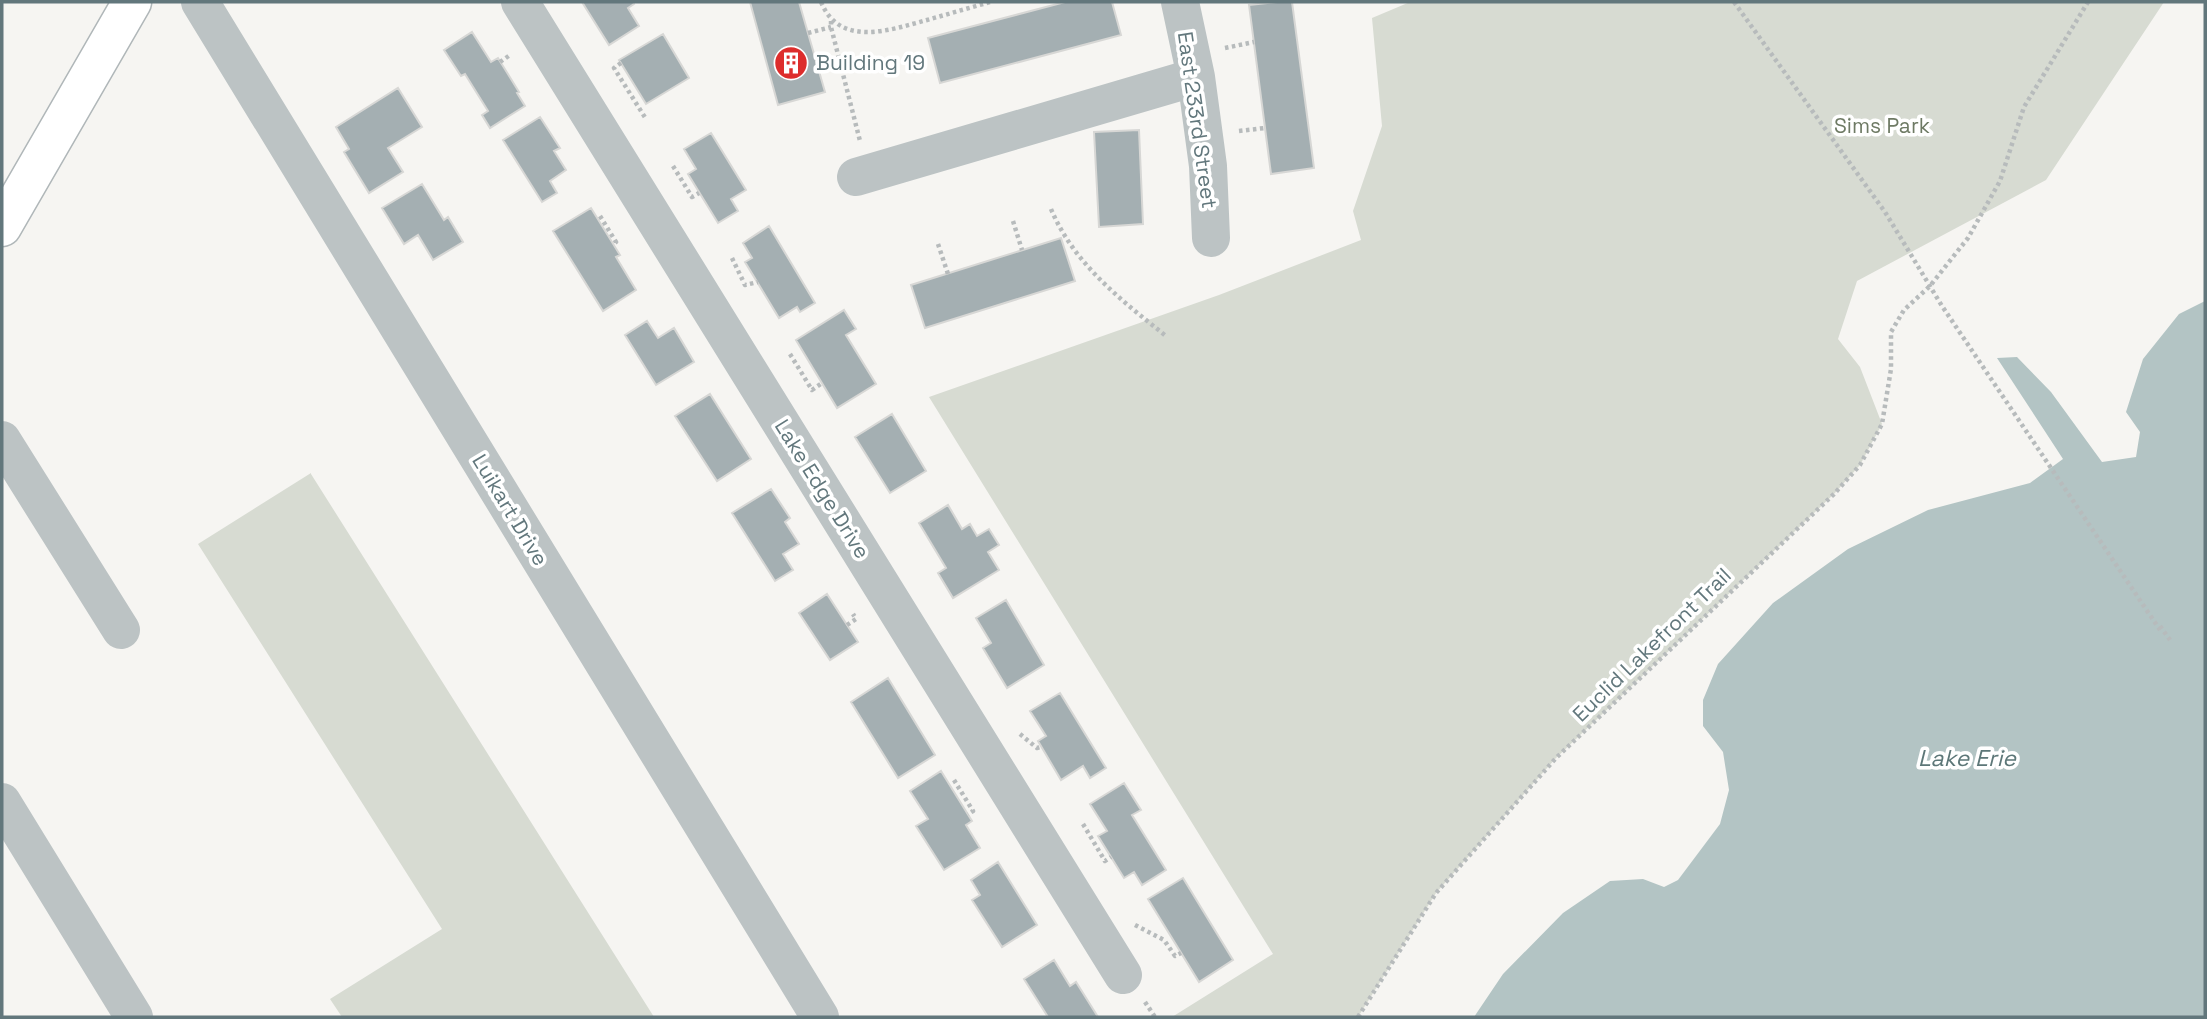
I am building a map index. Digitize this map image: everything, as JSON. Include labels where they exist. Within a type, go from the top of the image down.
[{"type":"main road","points":[[2,227],[132,2]]},
{"type":"street","name":"Luikart Drive","points":[[200,2],[820,1017]]},
{"type":"street","name":"Lake Edge Drive","points":[[520,2],[1123,975]]},
{"type":"street","name":"East 233rd Street","points":[[1180,2],[1205,63],[1211,238]]},
{"type":"street","points":[[862,175],[1205,63]]},
{"type":"street","points":[[2,440],[121,630]]},
{"type":"street","points":[[2,803],[134,1017]]},
{"type":"path","points":[[822,2],[831,20],[862,175]]},
{"type":"path","points":[[831,20],[854,30],[881,32],[990,2]]},
{"type":"path","points":[[1734,2],[1885,212],[1942,306],[2160,630]]},
{"type":"path","name":"Euclid Lakefront Trail","points":[[1358,1017],[1436,893],[1556,758],[1834,494],[1860,465],[1881,424],[1891,369],[1891,332],[1903,310],[1930,286],[1968,238],[2000,181],[2024,107],[2088,2]]},
{"type":"path","points":[[808,33],[831,27]]},
{"type":"path","points":[[1205,63],[1254,42]]},
{"type":"path","points":[[621,63],[614,68],[646,119]]},
{"type":"path","points":[[1238,131],[1265,128]]},
{"type":"path","points":[[673,166],[692,197],[699,193]]},
{"type":"path","points":[[1051,209],[1067,239],[1097,277],[1166,336]]},
{"type":"path","points":[[600,216],[616,242],[613,244]]},
{"type":"path","points":[[1013,221],[1022,250]]},
{"type":"path","points":[[938,244],[948,274]]},
{"type":"path","points":[[732,258],[745,285],[758,282]]},
{"type":"path","points":[[1942,306],[2170,640]]},
{"type":"path","points":[[790,354],[812,390],[822,383]]},
{"type":"path","points":[[847,625],[856,619],[850,609]]},
{"type":"path","points":[[1020,734],[1037,748],[1041,747]]},
{"type":"path","points":[[954,780],[973,811],[968,814]]},
{"type":"path","points":[[1083,824],[1105,861],[1111,857]]},
{"type":"path","points":[[1135,925],[1164,940],[1175,956],[1181,953]]},
{"type":"green space","name":"Sims Park","points":[[1410,2],[2164,2],[2046,180],[1857,281],[1838,339],[1860,367],[1882,424],[1860,465],[1834,494],[1556,758],[1436,893],[1358,1017],[1172,1017],[1273,954],[929,397],[1219,295],[1361,240],[1353,211],[1382,126],[1372,18]]},
{"type":"green space","points":[[311,473],[654,1017],[342,1017],[330,999],[442,929],[198,544]]},
{"type":"water","name":"Lake Erie","points":[[2205,301],[2205,1017],[1474,1017],[1503,974],[1563,913],[1610,881],[1643,879],[1664,887],[1678,880],[1720,824],[1729,790],[1723,752],[1703,726],[1703,700],[1718,664],[1773,603],[1848,549],[1928,510],[2030,483],[2063,459],[1997,358],[2017,357],[2051,392],[2102,462],[2136,457],[2140,432],[2126,412],[2143,359],[2179,314]]},
{"type":"building","points":[[582,2],[633,2],[628,8],[639,26],[609,45]]},
{"type":"building","name":"Building 19","points":[[750,2],[799,2],[825,92],[778,105]]},
{"type":"building","points":[[1065,2],[1112,2],[1121,35],[940,83],[928,38]]},
{"type":"building","points":[[1292,2],[1314,168],[1271,174],[1249,5]]},
{"type":"building","points":[[472,32],[491,62],[498,58],[525,106],[490,128],[482,115],[488,111],[465,74],[461,76],[444,50]]},
{"type":"building","points":[[663,34],[689,78],[646,104],[619,60]]},
{"type":"building","points":[[398,88],[422,127],[388,148],[403,172],[369,193],[344,152],[349,149],[336,127]]},
{"type":"building","points":[[540,117],[560,148],[554,151],[566,170],[550,181],[557,193],[542,202],[503,140]]},
{"type":"building","points":[[1139,130],[1143,224],[1099,227],[1094,132]]},
{"type":"building","points":[[711,133],[746,190],[731,199],[738,211],[718,223],[688,174],[696,169],[684,149]]},
{"type":"building","points":[[422,184],[444,220],[448,217],[463,242],[433,260],[418,235],[404,244],[382,208]]},
{"type":"building","points":[[591,208],[620,255],[616,257],[636,290],[603,311],[553,231]]},
{"type":"building","points":[[769,226],[815,303],[800,312],[797,307],[779,318],[745,262],[752,258],[743,243]]},
{"type":"building","points":[[1061,238],[1075,281],[925,328],[911,285]]},
{"type":"building","points":[[844,310],[856,329],[846,335],[876,384],[837,408],[796,340]]},
{"type":"building","points":[[647,321],[658,338],[674,328],[694,362],[656,385],[625,335]]},
{"type":"building","points":[[710,394],[751,459],[717,481],[675,416]]},
{"type":"building","points":[[892,414],[926,471],[890,493],[855,437]]},
{"type":"building","points":[[771,489],[790,518],[785,522],[799,544],[783,554],[793,570],[775,581],[732,513]]},
{"type":"building","points":[[948,505],[962,529],[970,524],[977,536],[989,529],[999,545],[988,552],[999,570],[953,598],[938,573],[946,568],[919,523]]},
{"type":"building","points":[[827,594],[858,642],[830,660],[799,613]]},
{"type":"building","points":[[1006,600],[1044,665],[1007,688],[983,648],[991,643],[976,618]]},
{"type":"building","points":[[888,678],[935,755],[898,778],[851,702]]},
{"type":"building","points":[[1060,693],[1106,768],[1090,778],[1083,766],[1061,780],[1038,741],[1046,736],[1030,711]]},
{"type":"building","points":[[941,771],[972,821],[966,825],[980,848],[944,870],[916,826],[928,819],[910,791]]},
{"type":"building","points":[[1124,783],[1141,810],[1132,815],[1166,870],[1142,885],[1134,872],[1124,878],[1098,836],[1107,831],[1090,804]]},
{"type":"building","points":[[998,862],[1037,925],[1002,947],[972,900],[980,895],[971,880]]},
{"type":"building","points":[[1183,878],[1233,960],[1199,982],[1148,899]]},
{"type":"building","points":[[1054,960],[1070,986],[1076,982],[1098,1017],[1048,1017],[1024,979]]},
{"type":"place","name":"Building 19","points":[[791,63]]}]
